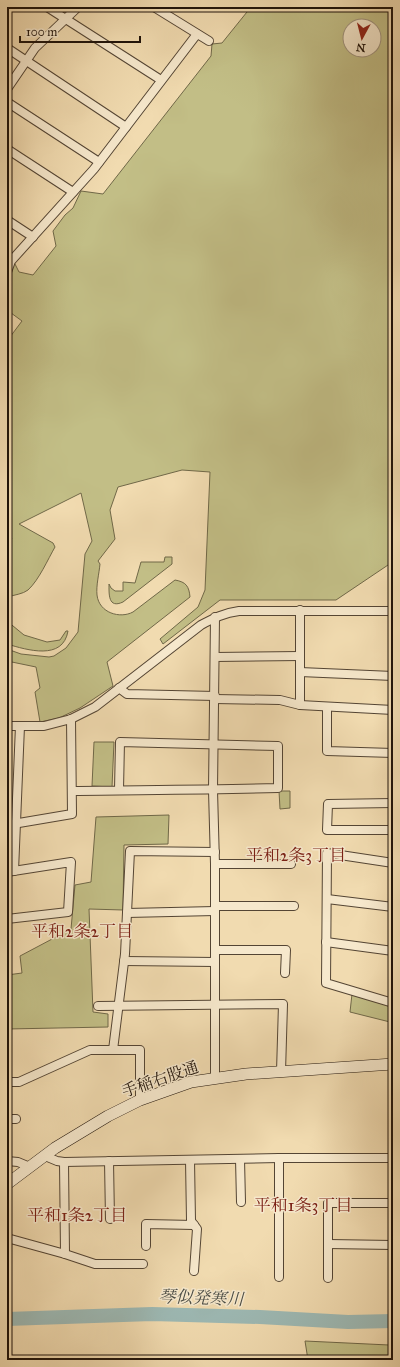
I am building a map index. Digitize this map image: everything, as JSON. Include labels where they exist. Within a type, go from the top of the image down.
[{"type":"street","points":[[47,7],[161,80]]},
{"type":"street","points":[[7,90],[35,48],[78,7]]},
{"type":"street","points":[[154,7],[163,9],[209,42]]},
{"type":"street","points":[[7,272],[11,261],[99,162],[197,34]]},
{"type":"street","points":[[7,48],[126,127]]},
{"type":"street","points":[[7,102],[99,162]]},
{"type":"street","points":[[7,149],[73,192]]},
{"type":"street","points":[[7,220],[33,237]]},
{"type":"street","points":[[300,610],[300,705]]},
{"type":"street","points":[[7,726],[44,726],[72,719],[95,707],[201,626],[215,617],[225,613],[239,611],[300,610],[393,611]]},
{"type":"street","points":[[215,617],[213,790],[215,852],[215,1079]]},
{"type":"street","points":[[215,657],[300,656]]},
{"type":"street","points":[[300,672],[393,676]]},
{"type":"street","points":[[120,688],[127,694],[280,700],[300,705],[393,710]]},
{"type":"street","points":[[327,707],[327,751],[393,753]]},
{"type":"street","points":[[7,825],[72,814],[72,719]]},
{"type":"street","points":[[7,919],[68,912],[71,862],[10,871],[16,824],[20,726]]},
{"type":"street","points":[[72,790],[119,790],[213,790],[278,788],[278,746],[120,742],[119,790]]},
{"type":"street","points":[[393,803],[328,804],[327,830],[393,830]]},
{"type":"street","points":[[113,1050],[124,961],[130,851],[215,852]]},
{"type":"street","points":[[393,863],[327,853],[326,942],[326,984],[393,1003]]},
{"type":"street","points":[[215,864],[291,864]]},
{"type":"street","points":[[327,899],[393,907]]},
{"type":"street","points":[[127,912],[294,906]]},
{"type":"street","points":[[326,942],[393,951]]},
{"type":"street","points":[[215,950],[286,950],[285,973]]},
{"type":"street","points":[[124,961],[215,962]]},
{"type":"street","points":[[98,1006],[283,1004],[281,1072]]},
{"type":"street","points":[[7,1082],[20,1082],[90,1050],[140,1050],[140,1100]]},
{"type":"street","name":"手稲右股通","points":[[7,1184],[45,1156],[108,1116],[140,1100],[191,1082],[246,1074],[393,1064]]},
{"type":"street","points":[[45,1156],[64,1162],[279,1158],[393,1158]]},
{"type":"street","points":[[279,1158],[279,1277]]},
{"type":"street","points":[[240,1159],[241,1202]]},
{"type":"street","points":[[190,1160],[192,1221],[197,1229],[194,1271]]},
{"type":"street","points":[[7,1161],[18,1162],[30,1167]]},
{"type":"street","points":[[109,1161],[110,1219]]},
{"type":"street","points":[[64,1162],[65,1254]]},
{"type":"street","points":[[328,1278],[328,1203],[393,1203]]},
{"type":"street","points":[[146,1246],[146,1224],[194,1225]]},
{"type":"street","points":[[7,1238],[96,1264],[143,1264]]},
{"type":"street","points":[[328,1244],[393,1245]]},
{"type":"shaded area","points":[[251,7],[393,7],[393,549],[391,563],[336,600],[220,600],[163,644],[160,639],[198,607],[205,590],[210,472],[182,470],[118,487],[110,510],[115,539],[98,561],[100,564],[97,595],[102,606],[111,613],[122,615],[128,614],[133,612],[175,580],[186,585],[189,590],[190,597],[107,662],[113,686],[80,708],[59,718],[40,722],[35,692],[40,688],[36,667],[7,661],[7,649],[21,654],[49,657],[54,656],[66,648],[78,632],[85,554],[92,541],[81,493],[19,524],[53,543],[55,547],[40,575],[32,586],[26,591],[7,597],[7,545],[12,538],[7,534],[7,336],[10,337],[22,321],[7,310],[7,279],[14,262],[19,272],[33,275],[56,246],[53,231],[65,215],[73,208],[81,191],[103,194],[211,56],[212,44],[222,43]]},
{"type":"shaded area","points":[[165,557],[172,557],[172,564],[123,602],[114,604],[112,602],[109,596],[109,584],[115,591],[123,591],[123,582],[135,583],[141,562],[164,562]]},
{"type":"shaded area","points":[[7,621],[24,635],[47,642],[60,640],[66,631],[68,631],[65,640],[59,647],[52,650],[43,651],[24,649],[7,644]]},
{"type":"shaded area","points":[[94,742],[114,742],[112,787],[92,786]]},
{"type":"shaded area","points":[[279,791],[290,791],[290,808],[280,809]]},
{"type":"shaded area","points":[[169,815],[168,844],[124,845],[123,910],[89,909],[93,1012],[108,1014],[108,1027],[7,1029],[7,975],[22,973],[20,956],[71,929],[75,885],[91,882],[96,817]]},
{"type":"shaded area","points":[[352,994],[390,1005],[390,1022],[350,1012]]},
{"type":"shaded area","points":[[305,1341],[393,1344],[393,1360],[308,1360]]},
{"type":"waterway","name":"琴似発寒川","points":[[7,1319],[152,1314],[260,1317],[348,1322],[393,1321]]},
{"type":"district","name":"平和2条3丁目","points":[[296,855]]},
{"type":"district","name":"平和2条2丁目","points":[[82,931]]},
{"type":"district","name":"平和1条3丁目","points":[[303,1205]]},
{"type":"district","name":"平和1条2丁目","points":[[77,1215]]}]
